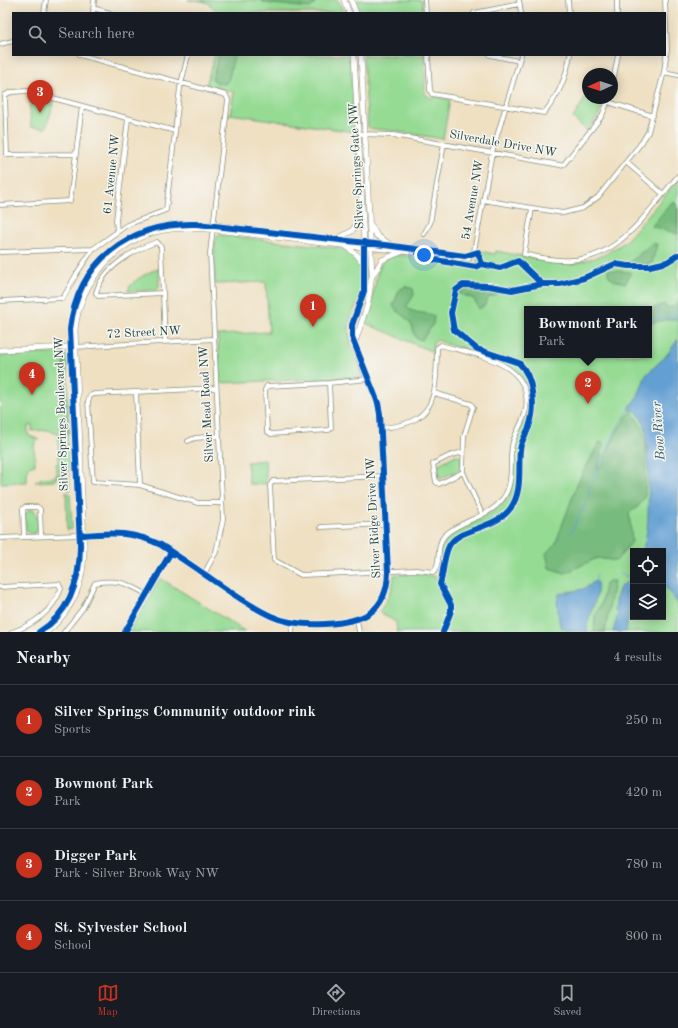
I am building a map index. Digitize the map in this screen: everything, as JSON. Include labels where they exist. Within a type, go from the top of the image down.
[{"type":"street","points":[[44,12],[46,0]]},
{"type":"street","points":[[93,11],[94,0]]},
{"type":"street","points":[[344,0],[349,12]]},
{"type":"street","points":[[351,0],[356,12]]},
{"type":"street","points":[[425,0],[426,12]]},
{"type":"street","points":[[568,0],[569,12]]},
{"type":"street","points":[[617,0],[618,12]]},
{"type":"street","points":[[665,0],[665,12]]},
{"type":"street","points":[[478,12],[520,2],[521,12]]},
{"type":"street","points":[[483,200],[563,213],[583,208],[598,197],[642,142],[648,132],[664,72],[667,49],[666,24]]},
{"type":"street","points":[[0,44],[12,41]]},
{"type":"street","points":[[87,56],[181,83]]},
{"type":"street","points":[[0,301],[63,298],[93,249],[117,231],[166,210],[174,131],[181,83],[188,56]]},
{"type":"street","name":"Silver Springs Gate NW","points":[[354,56],[365,267],[364,291],[352,325],[352,337],[355,342]]},
{"type":"street","name":"Silver Springs Gate NW","points":[[355,342],[368,303],[372,276],[361,56]]},
{"type":"street","points":[[428,56],[430,90],[432,94],[544,113],[560,91],[568,69],[570,56]]},
{"type":"street","points":[[495,56],[519,61]]},
{"type":"street","name":"54 Avenue NW","points":[[471,256],[474,251],[492,153],[521,56]]},
{"type":"street","points":[[616,68],[618,56]]},
{"type":"street","points":[[664,72],[678,75]]},
{"type":"street","name":"Silver Mead Road NW","points":[[181,83],[226,95],[228,100],[212,228],[210,260],[222,503],[221,537],[216,552],[204,574]]},
{"type":"street","points":[[75,154],[7,155],[4,98],[7,93],[27,91],[174,131]]},
{"type":"street","points":[[618,103],[653,116]]},
{"type":"street","name":"Silverdale Drive NW","points":[[359,134],[381,134],[560,165],[564,164],[602,116],[607,104]]},
{"type":"street","points":[[0,205],[70,200],[82,106]]},
{"type":"street","name":"61 Avenue NW","points":[[117,231],[116,220],[128,118]]},
{"type":"street","points":[[424,234],[430,223],[444,144]]},
{"type":"street","points":[[626,162],[663,194]]},
{"type":"street","points":[[532,209],[524,254],[561,260],[576,260],[593,257],[621,241],[678,176]]},
{"type":"street","points":[[336,239],[352,231],[363,214]]},
{"type":"street","points":[[370,224],[377,236],[393,246]]},
{"type":"street","name":"Silver Springs Boulevard NW","points":[[47,632],[64,616],[78,592],[84,570],[72,347],[83,298],[96,274],[113,255],[138,239],[160,231],[188,228],[212,228],[336,239],[401,252],[463,259],[469,259],[471,256]]},
{"type":"street","name":"Silver Springs Boulevard NW","points":[[212,228],[345,246],[364,245]]},
{"type":"street","points":[[163,293],[98,296],[96,293],[104,278],[119,262],[131,253],[157,242],[161,247],[163,293],[165,341]]},
{"type":"street","points":[[345,246],[357,255],[365,267]]},
{"type":"street","name":"Silver Springs Boulevard NW","points":[[371,246],[393,246],[471,256]]},
{"type":"street","points":[[0,252],[93,249]]},
{"type":"street","points":[[372,276],[382,260],[401,252]]},
{"type":"street","name":"72 Street NW","points":[[72,347],[214,339]]},
{"type":"street","name":"Silver Ridge Drive NW","points":[[0,538],[124,533],[149,539],[256,609],[282,620],[294,623],[316,625],[357,620],[372,611],[379,604],[388,583],[388,572],[378,403],[355,342]]},
{"type":"street","points":[[380,428],[398,427],[415,420],[423,414],[430,404],[434,394],[437,348],[441,345],[498,362],[512,369],[523,386],[526,396],[524,417],[514,436],[509,486],[503,499],[494,508],[444,536],[439,547],[436,569],[434,572],[416,570],[301,575],[274,560],[270,485],[273,481],[383,476]]},
{"type":"street","points":[[0,350],[72,347]]},
{"type":"street","points":[[329,383],[331,428],[329,430],[271,434],[267,431],[266,390],[268,386],[329,383],[368,379]]},
{"type":"street","points":[[216,388],[94,394],[90,396],[88,401],[93,482],[140,485],[198,504],[222,503]]},
{"type":"street","points":[[136,392],[140,485]]},
{"type":"street","points":[[434,394],[471,404],[473,407],[464,436],[463,472],[482,514]]},
{"type":"street","points":[[188,441],[194,438],[219,436]]},
{"type":"street","points":[[463,452],[449,456],[433,464],[436,482],[439,484],[463,472]]},
{"type":"street","points":[[24,537],[23,509],[25,507],[37,507],[40,510],[41,536]]},
{"type":"street","points":[[321,527],[385,524]]},
{"type":"street","name":"Silver Springs Boulevard NW","points":[[39,632],[62,610],[72,593],[79,564],[81,535]]},
{"type":"street","points":[[125,632],[171,552]]},
{"type":"street","points":[[64,632],[83,608],[95,583],[124,583],[146,594]]},
{"type":"street","points":[[0,587],[59,584],[61,590],[58,597],[41,617],[12,632]]},
{"type":"street","points":[[357,620],[359,632]]},
{"type":"street","points":[[292,632],[294,623]]},
{"type":"green space","points":[[188,0],[338,0],[344,12],[216,12],[208,3]]},
{"type":"green space","points":[[262,0],[308,0],[315,4],[310,8],[264,3]]},
{"type":"green space","points":[[354,0],[422,0],[423,12],[359,12]]},
{"type":"green space","points":[[215,56],[350,56],[355,132],[230,114],[234,92],[206,85]]},
{"type":"green space","points":[[219,56],[234,56],[229,78],[225,84],[217,83],[212,79]]},
{"type":"green space","points":[[363,56],[425,56],[425,94],[431,98],[437,97],[450,100],[443,139],[372,129],[368,127]]},
{"type":"green space","points":[[29,94],[54,101],[46,128],[31,127]]},
{"type":"green space","points":[[582,103],[603,104],[599,114],[587,131],[573,118]]},
{"type":"green space","points":[[678,180],[678,632],[397,632],[396,622],[379,612],[390,594],[394,575],[416,573],[437,577],[441,573],[439,564],[440,552],[445,542],[453,534],[494,511],[507,498],[512,483],[514,451],[517,434],[528,410],[528,394],[524,380],[515,370],[503,362],[489,356],[446,344],[438,340],[433,343],[433,352],[365,323],[363,321],[372,299],[380,267],[387,259],[393,256],[401,255],[476,268],[479,251],[495,254],[496,251],[552,262],[573,264],[604,255],[625,242]]},
{"type":"green space","points":[[673,201],[678,207],[678,234],[652,226]]},
{"type":"green space","points":[[219,235],[340,248],[354,255],[361,267],[363,282],[360,297],[349,326],[349,332],[353,350],[362,373],[360,377],[220,383],[218,335],[269,332],[266,282],[215,284],[214,252],[216,238]]},
{"type":"green space","points":[[651,244],[657,244],[652,263],[641,265],[628,264]]},
{"type":"green space","points":[[156,269],[159,269],[159,288],[156,290],[128,291],[135,281]]},
{"type":"green space","points":[[608,270],[631,272],[626,283],[613,280],[608,275]]},
{"type":"green space","points":[[406,286],[413,289],[414,295],[406,307],[416,312],[434,316],[433,324],[422,340],[417,339],[411,324],[393,306],[399,290]]},
{"type":"green space","points":[[471,289],[498,293],[489,297],[485,305],[479,309],[474,299],[458,293],[462,290]]},
{"type":"green space","points":[[678,302],[678,320],[652,322],[652,309],[664,304],[667,308],[675,306]]},
{"type":"green space","points":[[64,352],[67,359],[70,433],[68,433]]},
{"type":"green space","points":[[63,353],[67,434],[56,434],[49,430],[32,431],[32,425],[28,426],[28,435],[39,440],[36,440],[36,443],[34,444],[35,465],[30,465],[27,473],[27,482],[1,483],[0,356]]},
{"type":"green space","points":[[631,410],[642,427],[646,444],[645,497],[637,508],[629,512],[632,542],[616,561],[597,558],[565,573],[549,568],[546,553],[555,545],[578,482],[599,443],[602,442],[604,447],[597,469],[601,467],[616,433]]},
{"type":"green space","points":[[67,434],[69,470],[56,471],[56,465],[59,460],[58,435]]},
{"type":"green space","points":[[456,455],[461,457],[461,469],[440,479],[437,465]]},
{"type":"green space","points":[[265,460],[265,484],[249,484],[247,462]]},
{"type":"green space","points":[[69,473],[70,491],[59,476],[54,481],[35,482],[42,478],[56,477],[56,474]]},
{"type":"green space","points":[[66,492],[70,494],[72,529],[67,530]]},
{"type":"green space","points":[[29,510],[34,510],[37,514],[38,530],[34,534],[29,533],[26,529],[25,514]]},
{"type":"green space","points":[[160,578],[246,632],[129,632]]},
{"type":"green space","points":[[609,581],[614,581],[605,632],[594,632],[595,616],[602,602],[605,584]]},
{"type":"water","name":"Bow River","points":[[678,339],[678,604],[666,588],[666,548],[642,548],[645,543],[648,512],[646,430],[636,411],[628,409],[638,396],[646,375],[666,356]]},
{"type":"water","points":[[630,580],[630,606],[626,632],[613,632],[618,614],[615,609],[620,587]]},
{"type":"water","points":[[594,581],[597,582],[597,595],[587,625],[587,632],[568,630],[560,627],[557,603],[559,594],[583,589],[591,585]]},
{"type":"waterway","points":[[674,307],[676,317]]},
{"type":"waterway","points":[[658,319],[659,308]]},
{"type":"waterway","points":[[667,311],[668,318]]},
{"type":"waterway","points":[[672,313],[673,318]]},
{"type":"waterway","points":[[652,319],[678,318]]},
{"type":"waterway","points":[[570,534],[589,497],[589,488],[615,432],[628,410]]},
{"type":"waterway","points":[[596,581],[597,574]]},
{"type":"waterway","points":[[620,574],[630,577]]},
{"type":"cycle path","points":[[39,632],[50,624],[66,605],[78,570],[80,545],[70,329],[75,305],[84,284],[96,265],[111,250],[129,238],[150,230],[173,225],[197,224],[393,246],[465,256],[478,252],[482,264]]},
{"type":"cycle path","points":[[84,535],[105,533],[133,535],[161,545],[245,602],[262,612],[284,621],[311,624],[338,623],[360,618],[370,613],[377,606],[383,598],[388,572],[380,414],[378,403],[352,337],[352,325],[364,291],[364,242]]},
{"type":"cycle path","points":[[418,253],[424,258],[476,267],[482,264],[500,268],[518,261],[542,284]]},
{"type":"cycle path","points":[[443,632],[451,611],[451,605],[440,584],[447,551],[454,540],[468,532],[495,521],[510,509],[517,495],[522,441],[529,427],[533,402],[531,384],[528,376],[519,363],[477,349],[454,330],[451,313],[456,290],[463,285],[489,286],[512,290],[542,284],[560,284],[584,278],[615,264],[628,266],[650,266],[667,262],[678,255]]},
{"type":"cycle path","points":[[125,632],[171,552]]},
{"type":"place","name":"Digger Park","points":[[40,113]]},
{"type":"place","name":"Silver Springs Community outdoor rink","points":[[313,327]]},
{"type":"place","name":"St. Sylvester School","points":[[32,395]]},
{"type":"place","name":"Bowmont Park","points":[[588,404]]}]
